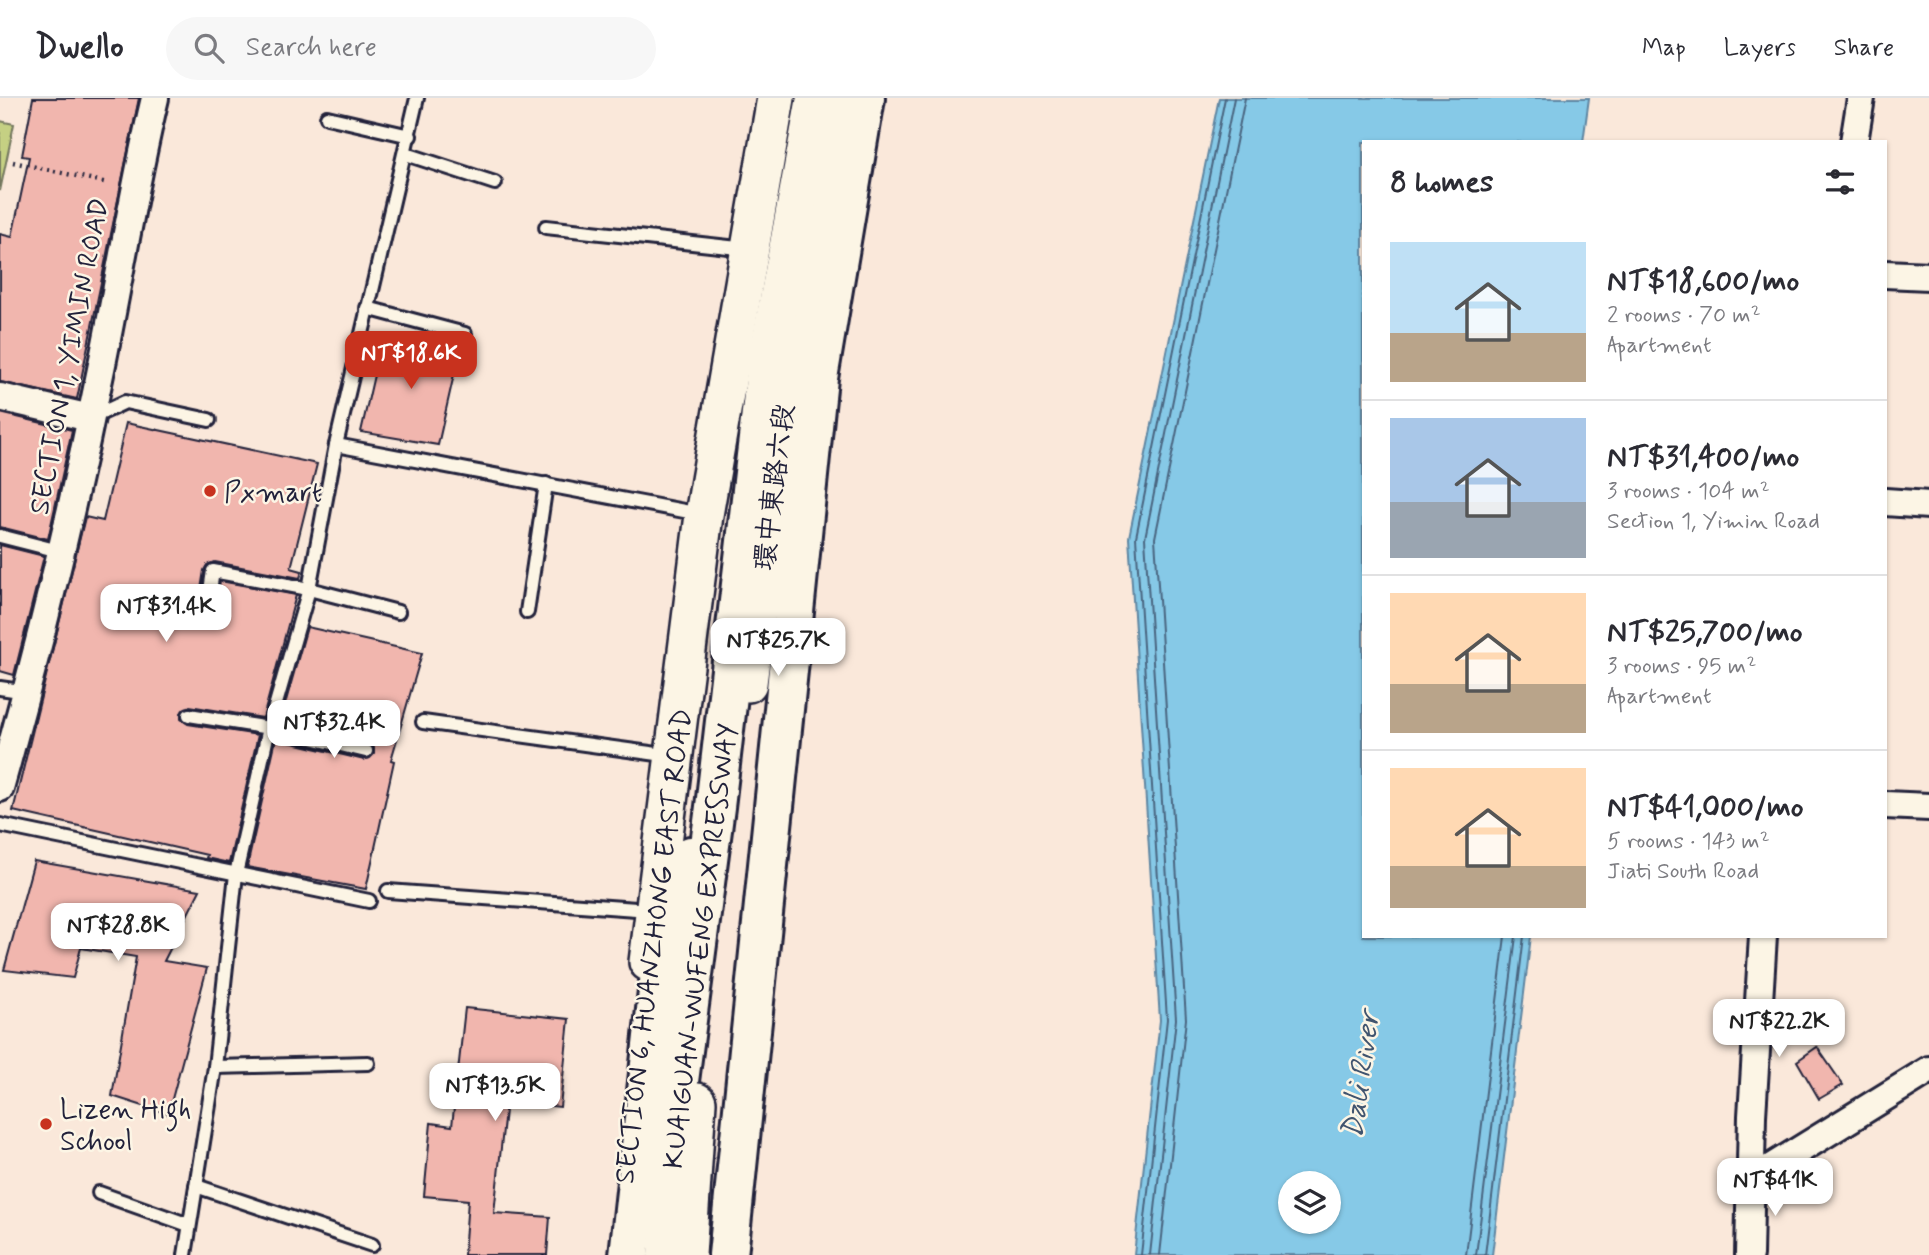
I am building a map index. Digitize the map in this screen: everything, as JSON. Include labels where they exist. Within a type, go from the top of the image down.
[{"type":"highway","name":"KUAIGUAN-WUFENG EXPRESSWAY","points":[[667,1255],[679,1081],[715,807],[766,370],[816,98]]},
{"type":"highway","name":"KUAIGUAN-WUFENG EXPRESSWAY","points":[[728,1255],[818,378],[865,98]]},
{"type":"highway","points":[[629,1255],[661,964],[683,874],[715,807]]},
{"type":"street","name":"SECTION 1, YIMIN ROAD","points":[[0,788],[27,692],[90,418],[133,189],[155,98]]},
{"type":"street","name":"SECTION 6, HUANZHONG EAST ROAD","points":[[617,1255],[654,911],[705,515],[776,98]]},
{"type":"street","name":"環中東路六段","points":[[687,1255],[698,1082],[787,376],[838,98]]},
{"type":"street","points":[[1854,140],[1861,98]]},
{"type":"street","points":[[1887,274],[1929,276]]},
{"type":"street","points":[[0,397],[90,418]]},
{"type":"street","points":[[1887,502],[1929,505]]},
{"type":"street","points":[[1887,805],[1929,807]]},
{"type":"street","points":[[1749,1255],[1763,938]]},
{"type":"street","points":[[1751,1180],[1929,1070]]},
{"type":"lane","points":[[185,1255],[215,1067],[236,874],[269,728],[309,589],[336,445],[417,98]]},
{"type":"lane","points":[[327,117],[410,136]]},
{"type":"lane","points":[[406,154],[495,183]]},
{"type":"lane","points":[[545,227],[750,249]]},
{"type":"lane","points":[[367,308],[465,334]]},
{"type":"lane","points":[[90,418],[125,401],[209,420]]},
{"type":"lane","points":[[336,445],[705,515]]},
{"type":"lane","points":[[527,612],[546,484]]},
{"type":"lane","points":[[0,536],[59,551]]},
{"type":"lane","points":[[207,610],[213,571],[309,589],[398,612]]},
{"type":"lane","points":[[0,688],[27,692]]},
{"type":"lane","points":[[189,715],[269,728],[366,751]]},
{"type":"lane","points":[[423,722],[673,756]]},
{"type":"lane","points":[[0,825],[369,901]]},
{"type":"lane","points":[[388,891],[654,911]]},
{"type":"lane","points":[[215,1067],[368,1063]]},
{"type":"lane","points":[[196,1186],[372,1245]]},
{"type":"lane","points":[[99,1193],[190,1225]]},
{"type":"path","points":[[13,162],[133,189]]},
{"type":"green space","points":[[0,121],[14,124],[0,191]]},
{"type":"water","name":"Dali River","points":[[1219,98],[1589,98],[1583,140],[1362,140],[1362,938],[1531,938],[1492,1255],[1134,1255],[1160,1020],[1129,537]]},
{"type":"building","points":[[33,98],[139,98],[77,399],[0,382],[0,234],[12,237],[29,157],[22,156]]},
{"type":"building","points":[[382,340],[460,348],[438,445],[361,432]]},
{"type":"building","points":[[0,413],[72,430],[48,539],[0,527]]},
{"type":"building","points":[[126,423],[317,464],[291,568],[302,571],[300,578],[215,562],[207,565],[204,570],[198,609],[205,618],[211,618],[215,612],[220,581],[296,595],[263,718],[190,706],[181,713],[181,719],[188,724],[258,735],[229,863],[206,858],[207,855],[13,811],[85,517],[103,521]]},
{"type":"building","points":[[0,545],[44,556],[14,675],[0,671]]},
{"type":"building","points":[[307,627],[422,653],[391,760],[394,761],[366,889],[247,867],[276,739],[364,760],[374,754],[374,748],[368,742],[280,722]]},
{"type":"building","points":[[34,861],[200,890],[164,961],[207,968],[168,1114],[112,1096],[136,957],[81,948],[73,978],[4,970]]},
{"type":"building","points":[[465,1008],[569,1019],[560,1107],[506,1101],[494,1213],[550,1217],[547,1255],[464,1255],[468,1200],[424,1196],[431,1123],[452,1126]]},
{"type":"building","points":[[1817,1047],[1843,1085],[1819,1099],[1797,1061]]},
{"type":"place","name":"Pxmart","points":[[210,491]]},
{"type":"place","name":"Lizen High School","points":[[46,1124]]}]
